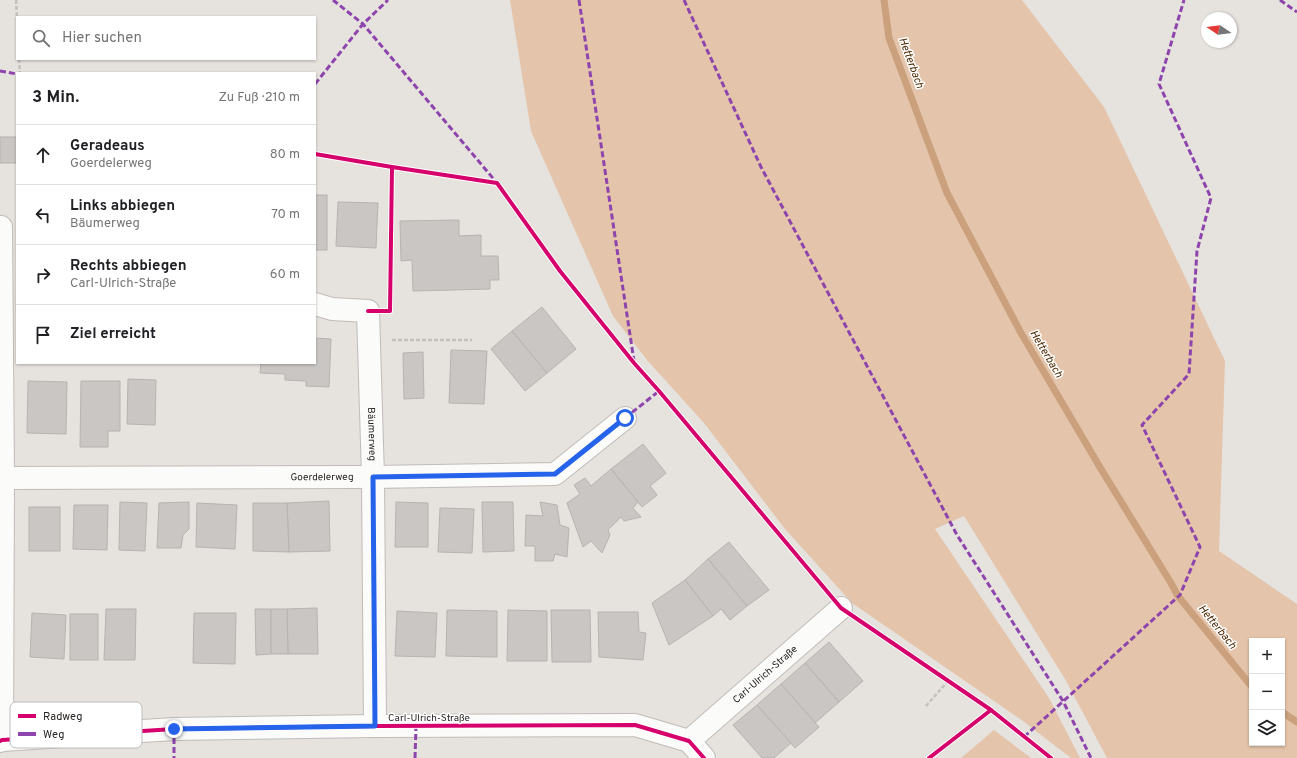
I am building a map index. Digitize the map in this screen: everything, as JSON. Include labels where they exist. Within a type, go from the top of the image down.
[{"type":"street","points":[[1,741],[2,478],[6,228]]},
{"type":"street","name":"Bäumerweg","points":[[316,304],[332,309],[368,311],[373,477],[375,726]]},
{"type":"street","name":"Goerdelerweg","points":[[2,478],[373,477],[555,474],[625,418]]},
{"type":"street","name":"Carl-Ulrich-Straße","points":[[142,731],[174,729],[375,726],[635,725],[689,741],[841,608]]},
{"type":"street","points":[[689,741],[704,758]]},
{"type":"path","points":[[16,0],[17,16]]},
{"type":"path","points":[[19,60],[20,72]]},
{"type":"path","points":[[369,340],[472,340]]},
{"type":"path","points":[[926,706],[948,681]]},
{"type":"shaded area","points":[[510,0],[1022,0],[1104,107],[1225,361],[1219,551],[1297,604],[1297,758],[1107,758],[1065,679],[964,516],[935,529],[1049,698],[1080,758],[1071,758],[1023,721],[852,603],[785,529],[704,423],[647,360],[613,316],[531,131]]},
{"type":"shaded area","points":[[994,730],[1031,758],[961,758]]},
{"type":"building","points":[[0,137],[16,137],[16,163],[0,163]]},
{"type":"building","points":[[316,195],[327,195],[327,250],[316,250]]},
{"type":"building","points":[[338,202],[378,203],[376,248],[336,246]]},
{"type":"building","points":[[459,220],[459,236],[481,235],[481,256],[498,256],[499,280],[490,280],[490,289],[413,291],[412,260],[401,261],[400,221]]},
{"type":"building","points":[[542,307],[576,349],[547,373],[512,331]]},
{"type":"building","points":[[512,331],[547,373],[525,391],[491,349]]},
{"type":"building","points":[[316,338],[331,339],[329,387],[306,386],[306,381],[285,380],[285,374],[260,373],[261,364],[316,364]]},
{"type":"building","points":[[451,350],[487,351],[484,404],[449,403]]},
{"type":"building","points":[[423,352],[424,398],[404,399],[403,353]]},
{"type":"building","points":[[128,379],[156,380],[155,425],[127,424]]},
{"type":"building","points":[[28,381],[67,382],[66,434],[27,433]]},
{"type":"building","points":[[81,381],[120,381],[120,431],[108,431],[108,447],[80,447]]},
{"type":"building","points":[[643,444],[666,473],[650,486],[657,495],[642,507],[611,469]]},
{"type":"building","points":[[611,469],[638,502],[633,508],[641,517],[624,521],[621,517],[608,530],[610,535],[602,553],[591,541],[583,547],[567,503],[580,494],[574,485],[585,478],[591,486]]},
{"type":"building","points":[[329,501],[330,551],[289,552],[287,503]]},
{"type":"building","points":[[120,502],[147,503],[145,551],[119,550]]},
{"type":"building","points":[[189,502],[189,529],[183,535],[181,548],[157,548],[159,503]]},
{"type":"building","points":[[396,502],[428,503],[428,547],[395,547]]},
{"type":"building","points":[[482,502],[513,502],[514,551],[483,552]]},
{"type":"building","points":[[540,502],[557,505],[560,525],[569,528],[567,557],[555,554],[553,561],[535,561],[535,546],[525,546],[526,515],[543,516]]},
{"type":"building","points":[[197,503],[237,505],[235,549],[196,547]]},
{"type":"building","points":[[253,503],[287,503],[289,552],[253,551]]},
{"type":"building","points":[[74,505],[108,505],[107,550],[73,549]]},
{"type":"building","points":[[29,507],[60,507],[60,551],[29,551]]},
{"type":"building","points":[[440,508],[474,509],[472,553],[438,552]]},
{"type":"building","points":[[729,542],[769,590],[747,606],[708,559]]},
{"type":"building","points":[[708,559],[747,606],[730,620],[721,609],[713,616],[685,580]]},
{"type":"building","points":[[685,580],[713,616],[669,645],[652,603]]},
{"type":"building","points":[[317,608],[318,654],[288,654],[287,609]]},
{"type":"building","points":[[106,609],[136,609],[135,660],[104,660]]},
{"type":"building","points":[[255,609],[271,609],[271,654],[256,655]]},
{"type":"building","points":[[271,609],[287,609],[288,654],[271,654]]},
{"type":"building","points":[[447,610],[497,611],[497,657],[446,656]]},
{"type":"building","points":[[508,610],[547,611],[547,661],[507,661]]},
{"type":"building","points":[[551,610],[590,610],[591,662],[552,662]]},
{"type":"building","points":[[397,611],[437,613],[435,657],[395,656]]},
{"type":"building","points":[[598,612],[638,612],[639,632],[646,633],[643,660],[599,657]]},
{"type":"building","points":[[32,613],[66,615],[64,659],[30,657]]},
{"type":"building","points":[[194,613],[236,613],[235,664],[193,663]]},
{"type":"building","points":[[70,614],[98,614],[98,660],[70,660]]},
{"type":"building","points":[[829,642],[863,681],[839,702],[805,663]]},
{"type":"building","points":[[805,663],[839,702],[815,723],[781,684]]},
{"type":"building","points":[[781,684],[819,727],[795,748],[757,705]]},
{"type":"building","points":[[757,705],[791,743],[774,758],[762,758],[733,725]]},
{"type":"waterway","name":"Hetterbach","points":[[884,0],[889,38],[947,193],[1021,333],[1178,596],[1249,683]]},
{"type":"waterway","name":"Hetterbach","points":[[1285,714],[1297,722]]},
{"type":"marked path","points":[[333,0],[363,24],[497,183]]},
{"type":"marked path","points":[[316,83],[363,24],[388,0]]},
{"type":"marked path","points":[[579,0],[634,361]]},
{"type":"marked path","points":[[684,0],[761,167],[957,535],[1063,701],[1091,758]]},
{"type":"marked path","points":[[1024,737],[1180,595],[1200,547],[1142,425],[1189,374],[1197,251],[1211,198],[1159,84],[1184,0]]},
{"type":"marked path","points":[[1280,0],[1297,12]]},
{"type":"marked path","points":[[0,71],[16,74]]},
{"type":"marked path","points":[[625,418],[659,391]]},
{"type":"marked path","points":[[415,758],[416,726]]},
{"type":"marked path","points":[[174,729],[174,758]]},
{"type":"cycle path","points":[[316,154],[497,183],[560,271],[634,363],[841,608],[991,710],[1051,758]]},
{"type":"cycle path","points":[[368,311],[390,311],[392,167]]},
{"type":"cycle path","points":[[929,758],[991,710]]},
{"type":"cycle path","points":[[142,731],[174,729],[375,726],[635,725],[689,741],[704,758]]},
{"type":"cycle path","points":[[0,741],[10,739]]},
{"type":"route","points":[[174,729],[375,726],[373,477],[555,474],[625,418]]}]
